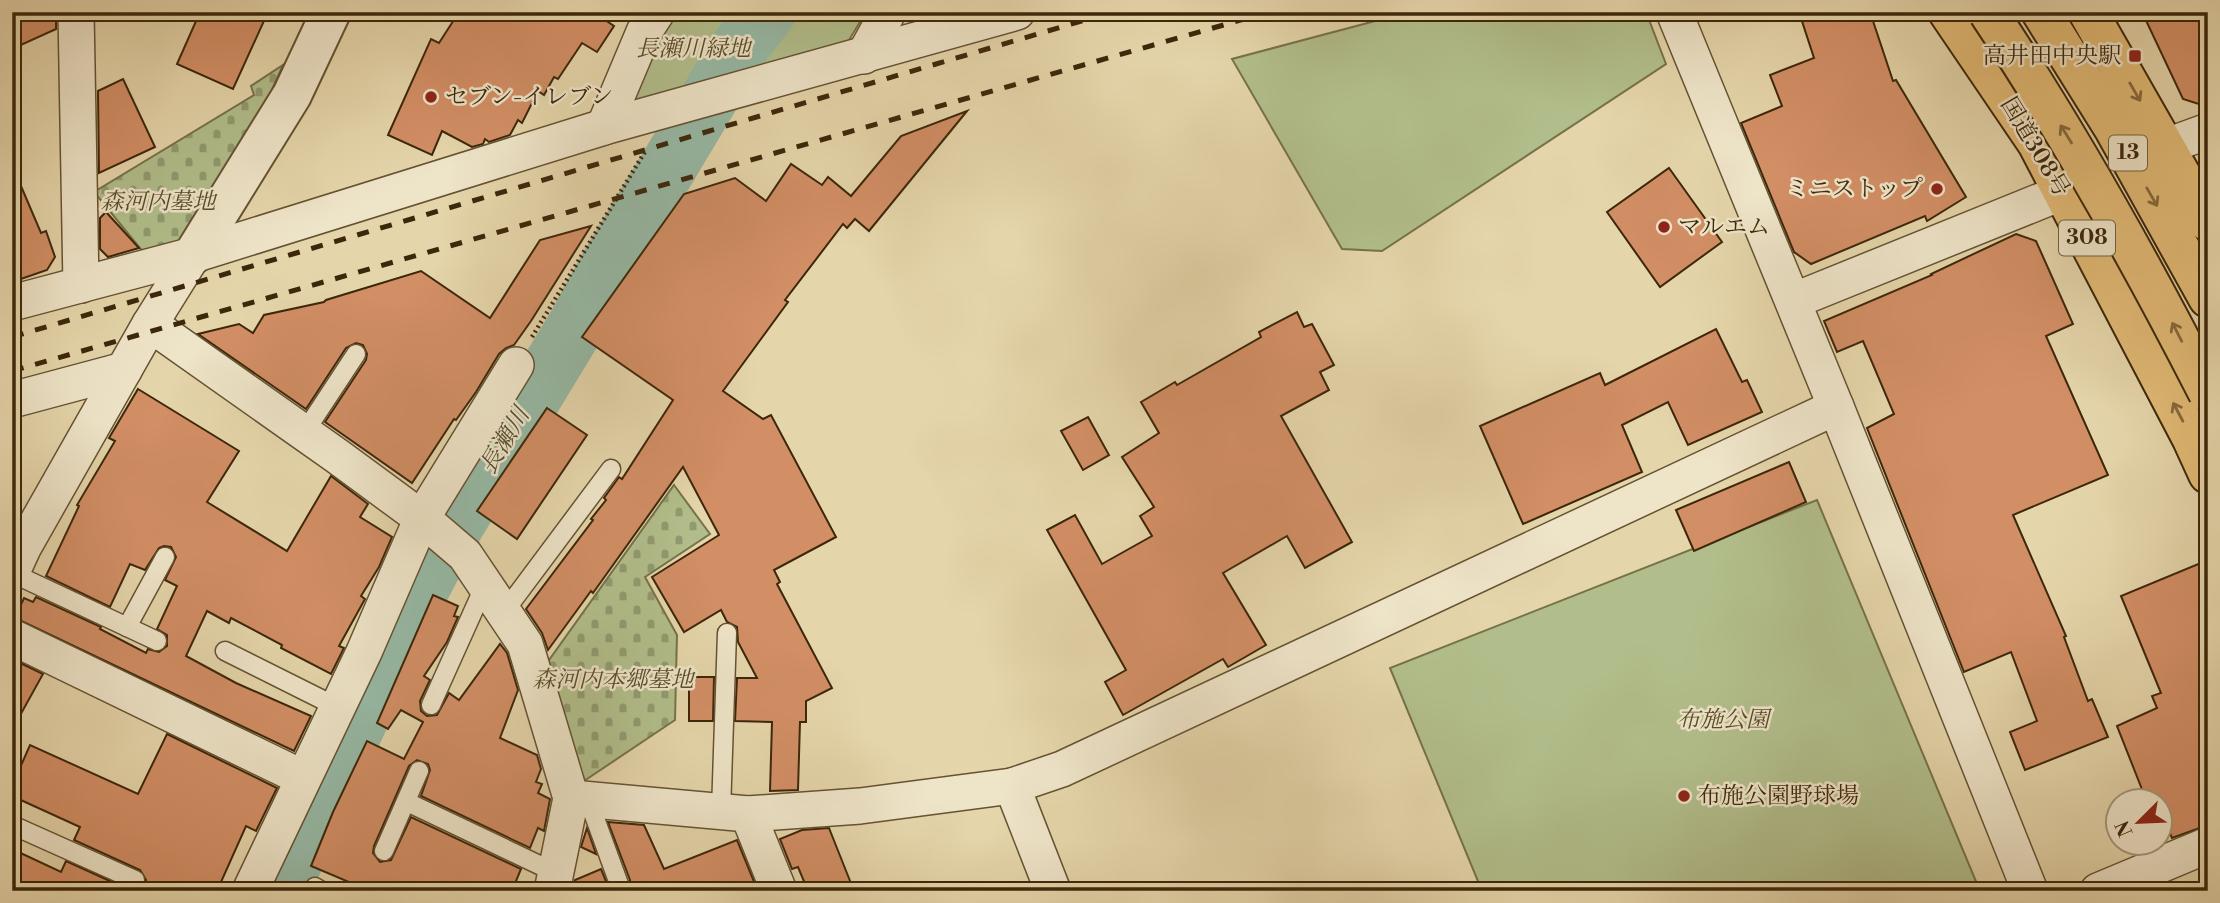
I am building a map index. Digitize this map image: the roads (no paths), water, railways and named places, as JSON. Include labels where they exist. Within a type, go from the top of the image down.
[{"type":"highway","name":"国道308号","points":[[1948,12],[2037,143],[2208,474]]},
{"type":"highway","name":"13","points":[[1989,12],[2076,149],[2153,285],[2208,393]]},
{"type":"highway","name":"13","points":[[2041,12],[2114,129],[2208,298]]},
{"type":"highway","points":[[2088,12],[2208,222]]},
{"type":"street","points":[[76,12],[81,285]]},
{"type":"street","points":[[12,573],[24,546],[150,324],[292,95],[331,12]]},
{"type":"street","points":[[604,127],[644,32],[657,12]]},
{"type":"street","points":[[864,55],[888,12]]},
{"type":"street","points":[[12,303],[193,255],[604,127],[1017,12]]},
{"type":"street","points":[[1674,12],[1836,407],[2029,891]]},
{"type":"street","points":[[2166,146],[2208,131]]},
{"type":"street","points":[[1793,301],[2063,192]]},
{"type":"street","points":[[150,324],[423,519],[465,555],[526,644],[580,799],[554,882]]},
{"type":"street","points":[[250,891],[364,653],[423,519],[516,365]]},
{"type":"street","points":[[12,400],[124,370]]},
{"type":"street","points":[[580,799],[735,813],[860,806],[1012,786],[1062,769],[1836,407]]},
{"type":"street","points":[[12,637],[303,778]]},
{"type":"street","points":[[1012,786],[1053,891]]},
{"type":"street","points":[[735,813],[779,891]]},
{"type":"street","points":[[2098,891],[2208,845]]},
{"type":"lane","points":[[304,433],[356,354]]},
{"type":"lane","points":[[431,705],[495,598],[611,469]]},
{"type":"lane","points":[[127,627],[165,556]]},
{"type":"lane","points":[[12,573],[157,641]]},
{"type":"lane","points":[[727,632],[735,813]]},
{"type":"lane","points":[[225,651],[337,707]]},
{"type":"lane","points":[[384,851],[419,771]]},
{"type":"lane","points":[[580,799],[619,884]]},
{"type":"lane","points":[[407,802],[554,882]]},
{"type":"lane","points":[[12,825],[135,880]]},
{"type":"waterway","name":"長瀬川","points":[[280,891],[412,605],[446,540],[740,47],[767,12]]},
{"type":"railway","points":[[12,337],[1112,12]]},
{"type":"railway","points":[[12,371],[1269,12]]},
{"type":"place","name":"高井田中央駅","points":[[2135,56]]},
{"type":"place","name":"セブン-イレブン","points":[[431,97]]},
{"type":"place","name":"ミニストップ","points":[[1937,189]]},
{"type":"place","name":"マルエム","points":[[1664,227]]},
{"type":"place","name":"布施公園野球場","points":[[1684,796]]},
{"type":"park label","name":"長瀬川緑地","points":[[693,49]]},
{"type":"park label","name":"森河内墓地","points":[[158,202]]},
{"type":"park label","name":"森河内本郷墓地","points":[[613,680]]},
{"type":"park label","name":"布施公園","points":[[1723,720]]}]
